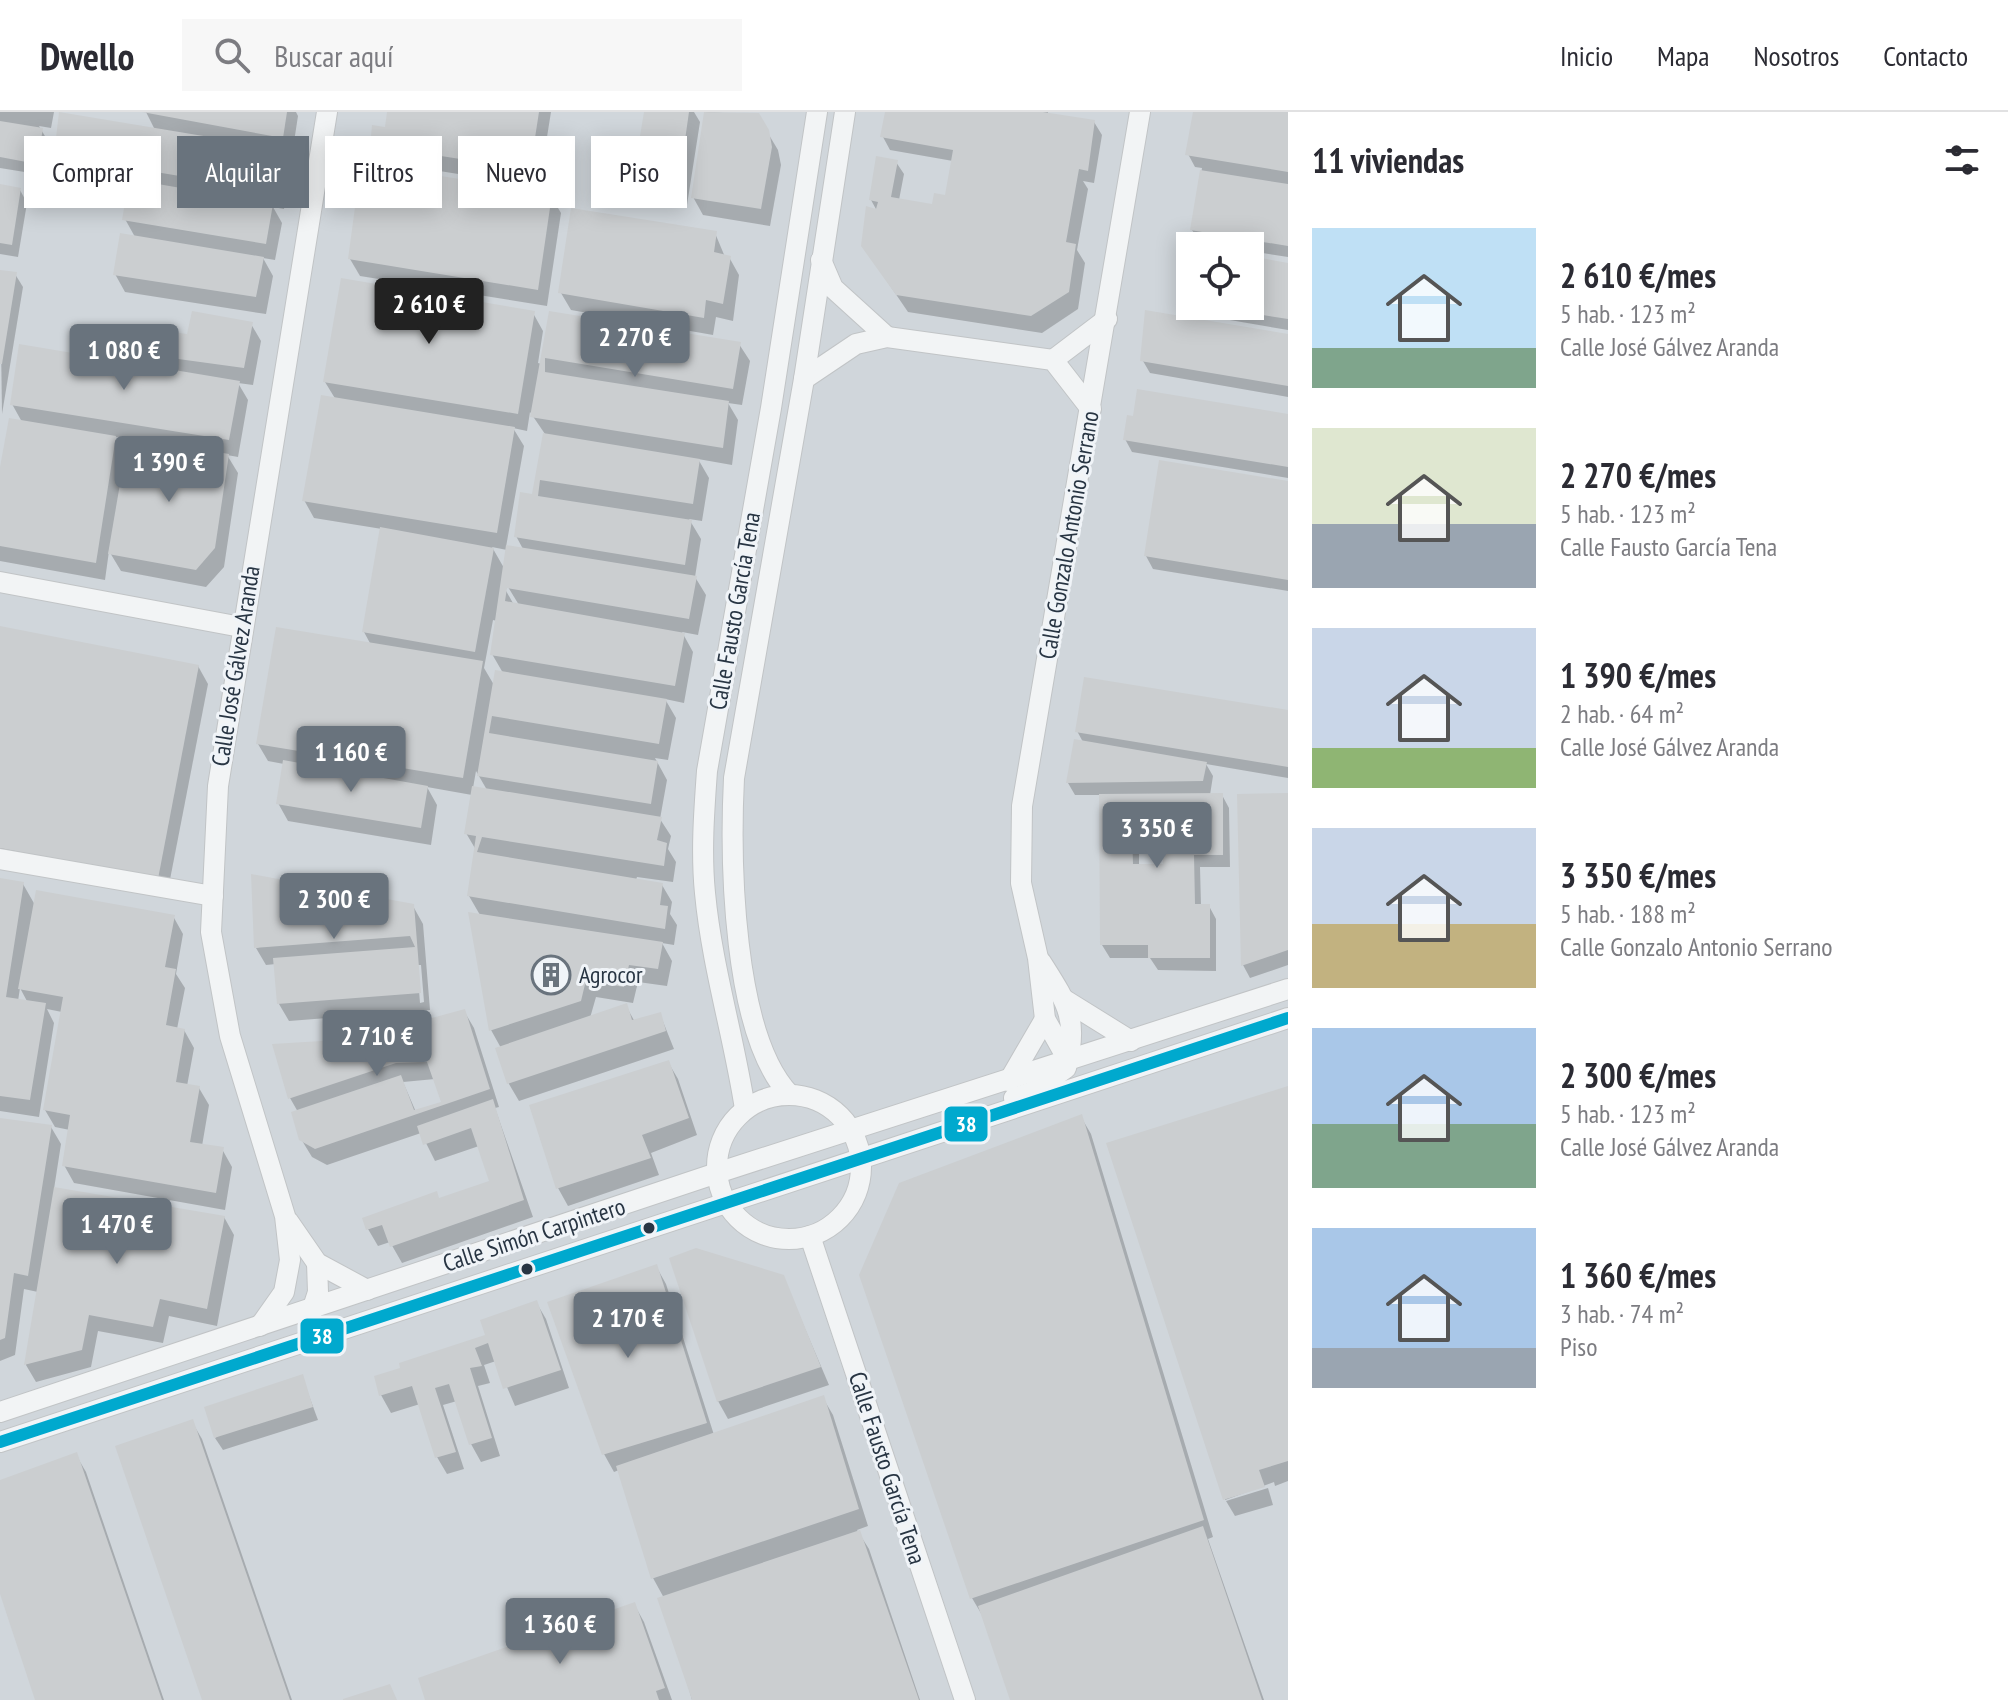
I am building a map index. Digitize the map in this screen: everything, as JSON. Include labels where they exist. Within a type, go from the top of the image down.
[{"type":"street","name":"Calle José Gálvez Aranda","points":[[260,1326],[284,1292],[290,1270],[285,1216],[230,1036],[211,932],[218,786],[241,627],[327,112]]},
{"type":"street","name":"Calle Fausto García Tena","points":[[745,1109],[721,995],[705,892],[703,829],[707,771],[771,408],[817,112]]},
{"type":"street","name":"Calle Fausto García Tena","points":[[790,1095],[776,1080],[764,1055],[743,968],[731,834],[734,778],[804,379],[845,112]]},
{"type":"street","name":"Calle Gonzalo Antonio Serrano","points":[[1068,1060],[1045,1019],[1038,958],[1021,883],[1022,806],[1140,112]]},
{"type":"street","points":[[821,260],[833,288],[887,337]]},
{"type":"street","points":[[1053,360],[1107,319]]},
{"type":"street","points":[[804,379],[856,344],[887,337],[1053,360],[1091,409]]},
{"type":"street","points":[[0,582],[241,627]]},
{"type":"street","points":[[0,859],[213,896]]},
{"type":"street","name":"Calle Gonzalo Antonio Serrano","points":[[1038,958],[1065,1000],[1074,1037],[1068,1060]]},
{"type":"street","name":"Calle Simón Carpintero","points":[[0,1412],[717,1173],[1288,989]]},
{"type":"street","name":"Calle Simón Carpintero","points":[[0,1442],[1281,1021],[1282,1004],[1264,997]]},
{"type":"street","name":"Calle Gonzalo Antonio Serrano","points":[[1065,1000],[1131,1041]]},
{"type":"street","points":[[1009,1081],[1045,1019]]},
{"type":"street","points":[[1068,1060],[1105,1080]]},
{"type":"street","name":"Calle Simón Carpintero","points":[[929,1138],[960,1115],[1032,1092],[1066,1068],[1068,1060]]},
{"type":"street","points":[[790,1095],[825,1105],[852,1130],[862,1161],[859,1185],[849,1208],[832,1225],[810,1236],[786,1239],[762,1234],[742,1221],[726,1203],[717,1173],[719,1149],[729,1127],[745,1109],[766,1098],[790,1095]]},
{"type":"street","name":"Calle José Gálvez Aranda","points":[[285,1216],[317,1263],[367,1290]]},
{"type":"street","name":"Calle Fausto García Tena","points":[[810,1236],[965,1700]]},
{"type":"street","points":[[294,1344],[316,1307],[317,1263]]},
{"type":"street","points":[[290,1270],[316,1307],[356,1323]]},
{"type":"shaded area","points":[[0,112],[1288,112],[1288,1700],[0,1700]]},
{"type":"building","points":[[59,112],[203,136],[177,136],[177,176],[161,173],[161,136],[56,136]]},
{"type":"building","points":[[142,112],[287,112],[283,136]]},
{"type":"building","points":[[387,112],[539,112],[535,136],[458,136],[458,159],[442,156],[442,136],[371,136],[372,125],[385,127]]},
{"type":"building","points":[[644,112],[689,112],[686,136],[640,136]]},
{"type":"building","points":[[704,112],[759,113],[769,130],[772,147],[761,209],[691,198]]},
{"type":"building","points":[[885,112],[1043,112],[1095,120],[1088,171],[1079,169],[1066,242],[1076,244],[1069,292],[1031,316],[896,295],[861,246],[866,206],[876,209],[878,202],[869,200],[876,156],[898,160],[891,197],[932,204],[934,193],[945,195],[953,150],[880,137]]},
{"type":"building","points":[[1193,112],[1288,112],[1288,172],[1185,155]]},
{"type":"building","points":[[0,121],[43,128],[42,136],[24,136],[24,162],[0,157]]},
{"type":"building","points":[[1200,170],[1288,184],[1288,246],[1264,242],[1264,232],[1190,230]]},
{"type":"building","points":[[442,176],[458,179],[458,208],[550,208],[538,290],[348,259],[355,208],[442,208]]},
{"type":"building","points":[[0,184],[21,188],[12,245],[0,243]]},
{"type":"building","points":[[161,185],[177,187],[177,208],[272,208],[266,244],[122,220],[124,208],[161,208]]},
{"type":"building","points":[[571,208],[717,231],[714,252],[731,256],[723,304],[706,300],[704,318],[558,293]]},
{"type":"building","points":[[120,233],[264,257],[256,297],[113,275]]},
{"type":"building","points":[[1264,259],[1288,263],[1288,319],[1264,315]]},
{"type":"building","points":[[0,270],[17,272],[2,364],[0,364]]},
{"type":"building","points":[[341,278],[535,311],[518,414],[323,382]]},
{"type":"building","points":[[1145,310],[1176,315],[1176,320],[1205,320],[1288,334],[1288,386],[1140,361]]},
{"type":"building","points":[[192,311],[253,322],[244,368],[149,355],[153,329],[187,334]]},
{"type":"building","points":[[549,311],[741,342],[733,389],[545,358],[545,372],[729,401],[723,448],[530,417]]},
{"type":"building","points":[[19,344],[240,381],[229,440],[10,405]]},
{"type":"building","points":[[1137,389],[1288,414],[1288,467],[1123,440],[1127,415],[1133,416]]},
{"type":"building","points":[[321,395],[515,427],[497,533],[302,501]]},
{"type":"building","points":[[9,418],[116,436],[96,563],[0,546],[0,467]]},
{"type":"building","points":[[543,433],[700,459],[693,504],[540,480],[538,496],[692,520],[685,565],[514,537],[520,492],[532,494]]},
{"type":"building","points":[[128,437],[229,454],[215,548],[196,570],[108,554]]},
{"type":"building","points":[[1159,460],[1288,481],[1288,580],[1144,556]]},
{"type":"building","points":[[380,527],[494,548],[475,652],[362,632]]},
{"type":"building","points":[[506,545],[697,576],[689,619],[507,588],[505,601],[685,633],[675,686],[490,655]]},
{"type":"building","points":[[0,626],[199,665],[158,879],[0,848]]},
{"type":"building","points":[[276,627],[483,661],[463,778],[256,744]]},
{"type":"building","points":[[495,670],[667,699],[659,744],[492,716],[489,733],[658,761],[651,804],[477,776]]},
{"type":"building","points":[[1084,677],[1288,710],[1288,767],[1075,732]]},
{"type":"building","points":[[1074,739],[1207,762],[1203,781],[1066,783]]},
{"type":"building","points":[[283,760],[428,786],[421,828],[276,804]]},
{"type":"building","points":[[472,786],[662,817],[657,840],[667,843],[664,866],[482,837],[477,852],[663,883],[660,905],[668,906],[665,929],[467,896],[476,836],[464,834]]},
{"type":"building","points":[[1223,793],[1223,855],[1194,855],[1195,904],[1210,904],[1210,958],[1148,958],[1148,945],[1100,945],[1099,794]],"holes":[[[1132,831],[1163,831],[1163,864],[1133,864]]]},
{"type":"building","points":[[1288,793],[1288,950],[1241,966],[1237,794]]},
{"type":"building","points":[[251,874],[414,904],[421,993],[277,1004],[273,958],[415,947],[410,936],[254,948]]},
{"type":"building","points":[[0,878],[24,882],[6,997],[46,1003],[30,1100],[0,1096]]},
{"type":"building","points":[[36,890],[175,915],[165,967],[176,969],[166,1025],[185,1029],[176,1082],[200,1086],[190,1142],[224,1147],[216,1193],[62,1166],[70,1115],[43,1110],[63,997],[18,989]]},
{"type":"building","name":"Agrocor","points":[[468,912],[663,942],[658,969],[629,965],[624,987],[586,980],[581,1001],[489,1031]]},
{"type":"building","points":[[627,1003],[632,1020],[661,1012],[666,1031],[507,1084],[495,1048]]},
{"type":"building","points":[[465,1009],[490,1089],[315,1149],[299,1140],[291,1112],[401,1075],[414,1110],[441,1102],[427,1062],[396,1063],[288,1099],[272,1044],[388,1037],[393,1050],[425,1049],[417,1022]]},
{"type":"building","points":[[669,1060],[689,1118],[642,1135],[651,1158],[556,1189],[529,1105]]},
{"type":"building","points":[[1288,1086],[1288,1461],[1259,1470],[1265,1487],[1223,1500],[1106,1143]]},
{"type":"building","points":[[493,1099],[524,1200],[390,1247],[382,1225],[366,1230],[362,1218],[437,1191],[439,1198],[489,1181],[471,1128],[423,1145],[417,1126]]},
{"type":"building","points":[[1082,1114],[1204,1520],[970,1599],[859,1275],[899,1183]]},
{"type":"building","points":[[0,1118],[52,1125],[28,1276],[14,1273],[5,1338],[0,1340]]},
{"type":"building","points":[[54,1187],[225,1216],[207,1309],[160,1299],[153,1327],[89,1315],[82,1350],[24,1365]]},
{"type":"building","points":[[696,1248],[784,1275],[821,1367],[717,1402],[669,1258]]},
{"type":"building","points":[[657,1264],[707,1423],[602,1455],[547,1302]]},
{"type":"building","points":[[537,1300],[561,1370],[503,1389],[488,1343],[475,1348],[482,1366],[470,1368],[492,1438],[469,1445],[449,1384],[435,1388],[456,1452],[435,1458],[412,1386],[379,1396],[374,1376],[400,1368],[399,1363],[485,1335],[480,1320]]},
{"type":"building","points":[[303,1374],[313,1407],[214,1438],[204,1407]]},
{"type":"building","points":[[824,1395],[859,1509],[651,1579],[616,1466]]},
{"type":"building","points":[[193,1419],[290,1700],[202,1700],[115,1446]]},
{"type":"building","points":[[77,1452],[162,1700],[35,1700],[0,1594],[0,1480]]},
{"type":"building","points":[[1203,1526],[1262,1700],[1010,1700],[978,1606]]},
{"type":"building","points":[[860,1530],[919,1700],[692,1700],[657,1598]]},
{"type":"building","points":[[635,1602],[665,1688],[656,1691],[659,1700],[425,1700],[418,1678]]},
{"type":"building","points":[[390,1684],[397,1700],[343,1700],[343,1699]]},
{"type":"transit line","name":"38","points":[[0,1442],[1288,1018]]},
{"type":"place","name":"Agrocor","points":[[551,975]]}]
